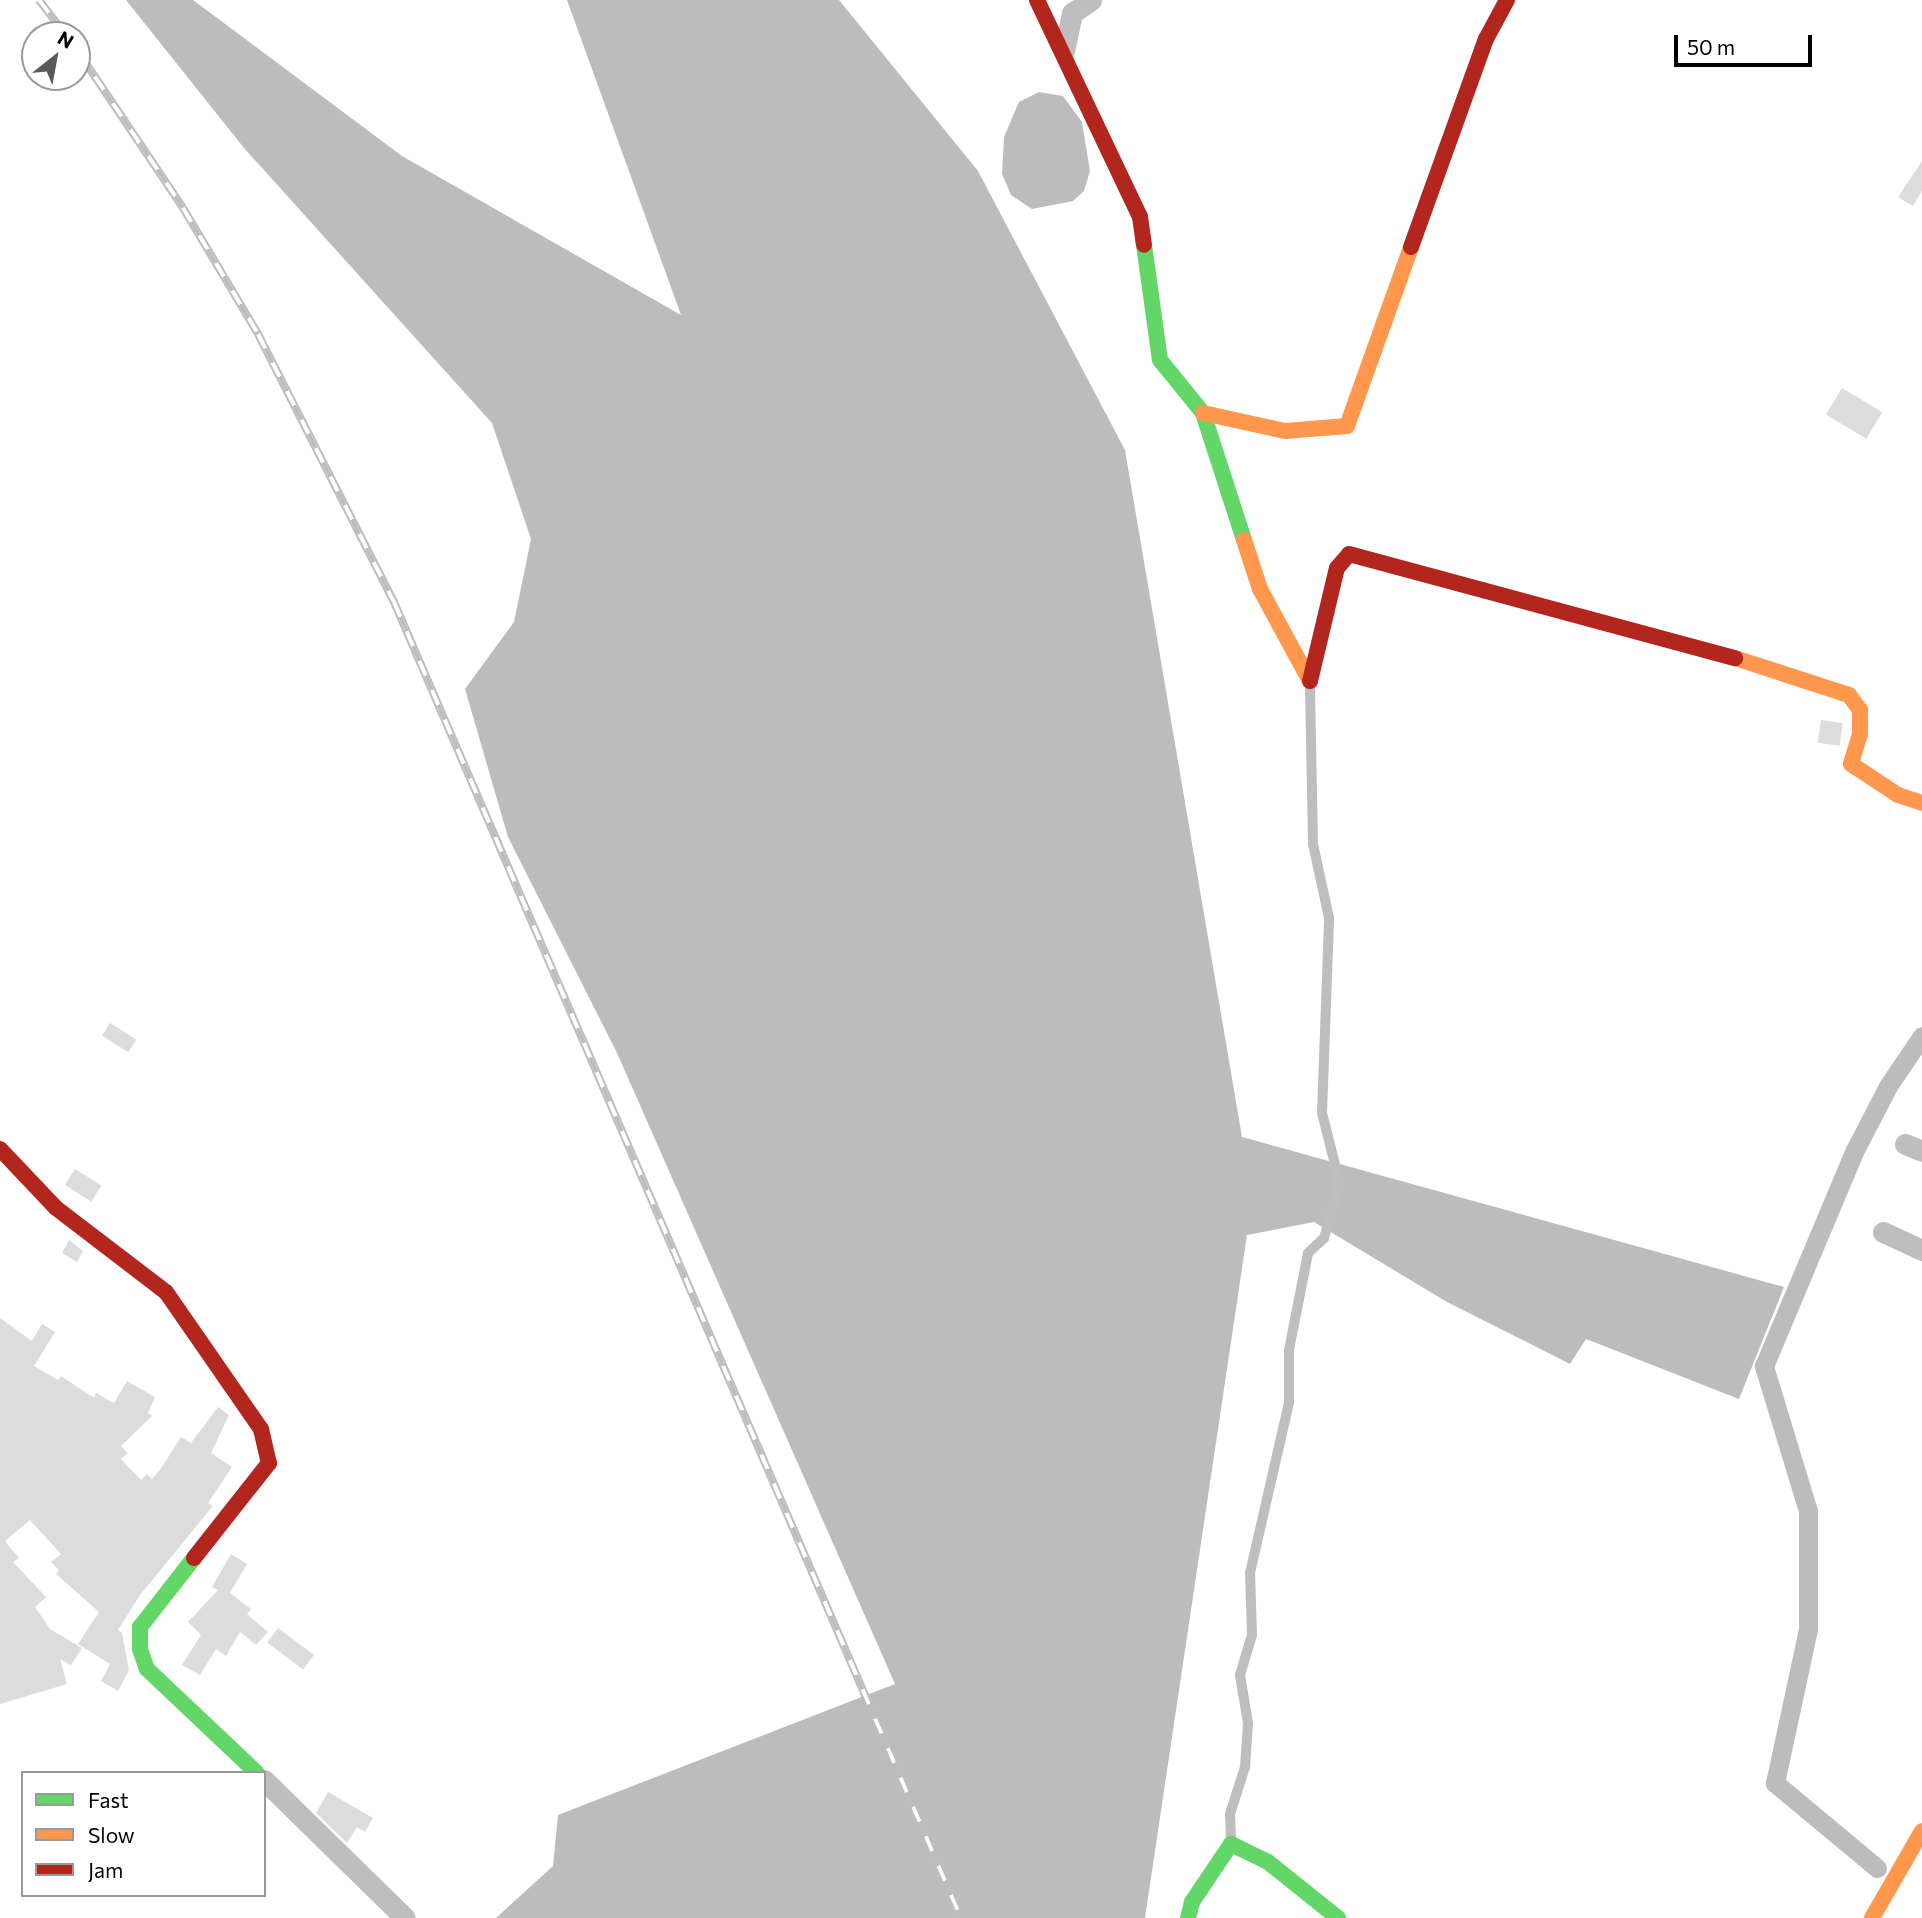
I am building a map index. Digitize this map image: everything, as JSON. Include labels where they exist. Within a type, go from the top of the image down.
[{"type":"street","points":[[1037,0],[1064,51],[1140,217],[1160,360],[1203,413],[1260,589],[1310,681]]},
{"type":"street","points":[[1064,51],[1072,13],[1091,0]]},
{"type":"street","points":[[1203,413],[1285,431],[1347,426],[1486,39],[1507,0]]},
{"type":"street","points":[[1310,681],[1337,568],[1349,554],[1712,651],[1850,695],[1860,710],[1860,734],[1851,764],[1898,795],[1922,803]]},
{"type":"street","points":[[0,1149],[56,1208],[166,1292],[199,1345],[261,1429],[269,1463],[140,1627],[140,1648],[147,1669],[255,1771]]},
{"type":"street","points":[[1883,1232],[1922,1250]]},
{"type":"street","points":[[266,1782],[405,1918]]},
{"type":"street","points":[[1872,1918],[1922,1831]]},
{"type":"street","points":[[1188,1918],[1192,1902],[1231,1844],[1268,1862],[1338,1918]]},
{"type":"lane","points":[[1231,1844],[1230,1814],[1245,1767],[1248,1723],[1240,1675],[1252,1635],[1250,1573],[1289,1403],[1289,1350],[1308,1253],[1324,1238],[1339,1184],[1322,1113],[1329,918],[1313,844],[1310,681]]},
{"type":"shaded area","points":[[126,0],[193,0],[402,156],[681,315],[567,0],[839,0],[978,171],[1125,450],[1242,1137],[1784,1287],[1739,1399],[1586,1339],[1570,1364],[1447,1302],[1314,1222],[1247,1235],[1145,1918],[496,1918],[553,1866],[558,1815],[895,1684],[617,1053],[508,837],[465,689],[514,622],[531,539],[492,423],[244,148]]},
{"type":"shaded area","points":[[1039,92],[1063,96],[1082,122],[1090,171],[1084,191],[1073,201],[1032,209],[1011,195],[1002,174],[1004,137],[1019,102]]},
{"type":"building","points":[[1922,161],[1922,191],[1913,206],[1898,197]]},
{"type":"building","points":[[1842,388],[1882,412],[1866,439],[1826,415]]},
{"type":"building","points":[[1821,720],[1843,723],[1840,746],[1818,743]]},
{"type":"building","points":[[110,1023],[136,1039],[128,1052],[102,1036]]},
{"type":"building","points":[[75,1169],[101,1185],[91,1202],[65,1185]]},
{"type":"building","points":[[69,1240],[83,1251],[77,1262],[62,1253]]},
{"type":"building","points":[[0,1318],[32,1341],[42,1324],[55,1332],[34,1366],[58,1380],[61,1376],[94,1398],[96,1393],[114,1403],[127,1381],[155,1397],[148,1413],[152,1416],[121,1446],[128,1453],[121,1459],[141,1480],[147,1474],[152,1479],[181,1437],[191,1443],[218,1407],[229,1415],[211,1453],[232,1467],[208,1503],[213,1506],[140,1595],[118,1630],[122,1633],[129,1670],[118,1691],[101,1681],[110,1664],[78,1644],[99,1612],[56,1574],[59,1570],[51,1562],[61,1554],[30,1520],[5,1541],[19,1558],[13,1562],[46,1597],[35,1607],[50,1629],[82,1648],[71,1665],[60,1659],[67,1684],[0,1704]]},
{"type":"building","points":[[231,1554],[247,1564],[230,1593],[251,1609],[247,1614],[268,1632],[256,1645],[240,1632],[226,1656],[216,1649],[200,1675],[182,1665],[201,1635],[188,1622],[218,1590],[212,1587]]},
{"type":"building","points":[[278,1628],[314,1655],[303,1669],[267,1642]]},
{"type":"building","points":[[328,1792],[373,1818],[365,1832],[357,1827],[347,1843],[316,1813]]},
{"type":"waterway","points":[[1877,1868],[1775,1783],[1808,1629],[1808,1511],[1764,1366],[1855,1150],[1888,1086],[1922,1036]]},
{"type":"railway","points":[[39,0],[55,21]]},
{"type":"railway","points":[[91,71],[183,208],[258,334],[394,602],[961,1918]]},
{"type":"traffic: fast","points":[[1144,245],[1160,360],[1203,413],[1244,540]]},
{"type":"traffic: fast","points":[[194,1558],[140,1627],[140,1649],[147,1669],[255,1771]]},
{"type":"traffic: fast","points":[[1188,1918],[1192,1902],[1231,1844],[1268,1862],[1338,1918]]},
{"type":"traffic: slow","points":[[1203,413],[1285,431],[1347,426],[1411,247]]},
{"type":"traffic: slow","points":[[1244,540],[1260,589],[1310,681]]},
{"type":"traffic: slow","points":[[1735,658],[1849,695],[1860,710],[1860,734],[1851,764],[1898,795],[1922,803]]},
{"type":"traffic: slow","points":[[1872,1918],[1922,1831]]},
{"type":"traffic: jam","points":[[1037,0],[1140,217],[1144,245]]},
{"type":"traffic: jam","points":[[1411,247],[1486,39],[1507,0]]},
{"type":"traffic: jam","points":[[1310,681],[1337,568],[1349,554],[1735,658]]},
{"type":"traffic: jam","points":[[0,1149],[56,1208],[166,1292],[261,1429],[269,1463],[194,1558]]}]
